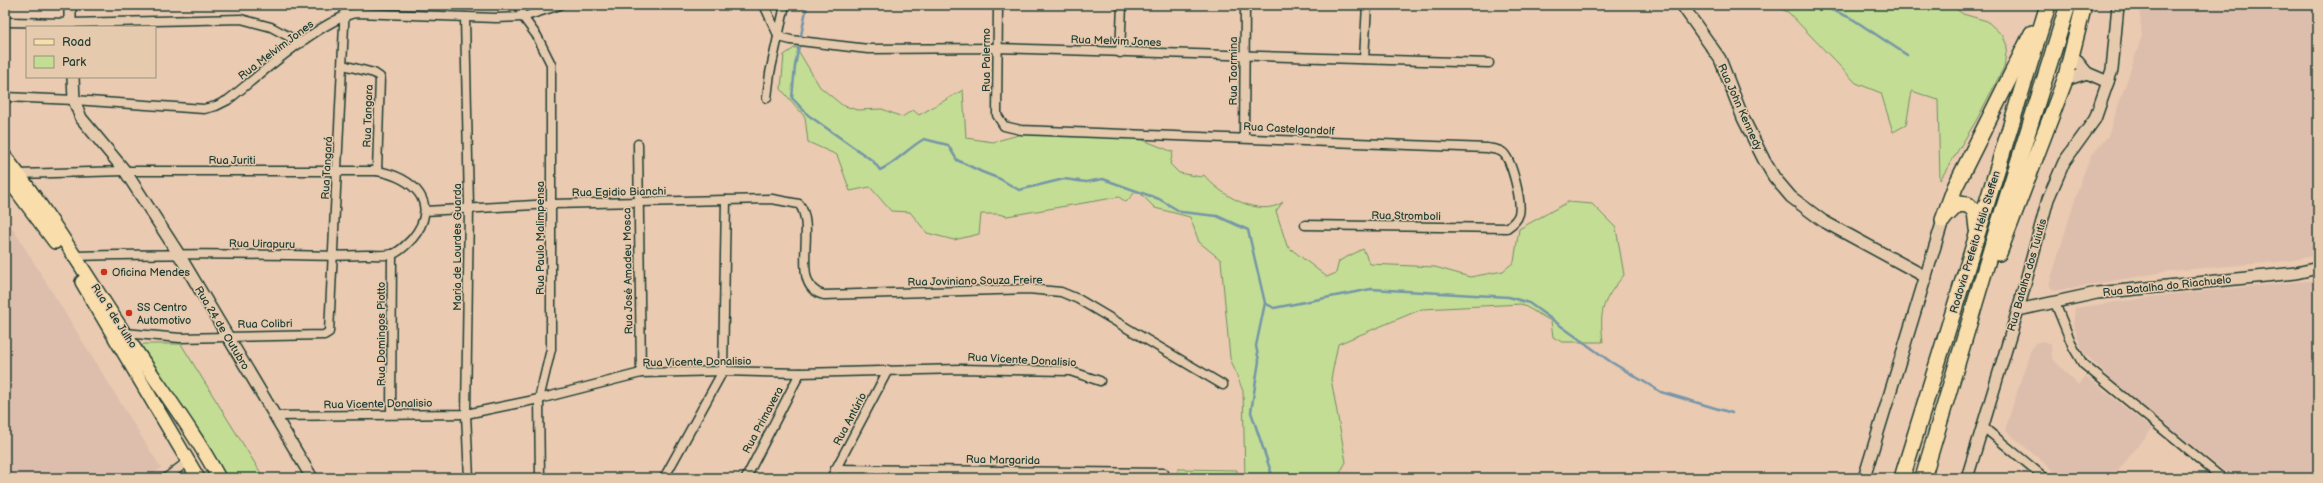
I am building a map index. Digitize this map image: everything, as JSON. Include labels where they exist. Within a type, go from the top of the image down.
[{"type":"highway","name":"Rodovia Prefeito Hélio Steffen","points":[[1923,478],[2068,5]]},
{"type":"highway","points":[[1976,303],[2006,237],[2066,80],[2073,56],[2084,5]]},
{"type":"highway","name":"Rodovia Prefeito Hélio Steffen","points":[[1902,478],[2047,6]]},
{"type":"highway","points":[[1943,220],[1955,187],[2047,6]]},
{"type":"highway","points":[[1943,220],[1958,204],[1968,205],[1975,211],[1977,236]]},
{"type":"main road","name":"Rua 9 de Julho","points":[[5,157],[75,256],[125,333],[129,352],[198,478]]},
{"type":"main road","points":[[5,170],[8,174],[18,174]]},
{"type":"main road","name":"Rua 9 de Julho","points":[[5,175],[74,268],[129,352],[200,443],[219,478]]},
{"type":"main road","points":[[188,461],[192,458],[197,460],[213,478]]},
{"type":"street","points":[[70,5],[70,25]]},
{"type":"street","name":"Rua Tangará","points":[[329,332],[345,5]]},
{"type":"street","name":"Rua Paulo Malimpensa","points":[[519,5],[522,16],[537,36],[551,64],[551,349],[539,399],[540,478]]},
{"type":"street","name":"Rua Melvim Jones","points":[[5,97],[204,109],[216,106],[228,100],[301,43],[344,15],[356,13],[465,17],[522,16],[560,5]]},
{"type":"street","points":[[764,5],[779,37]]},
{"type":"street","points":[[767,98],[771,66],[779,37],[785,5]]},
{"type":"street","name":"Rua Palermo","points":[[997,115],[996,48],[998,5]]},
{"type":"street","points":[[1120,53],[1122,5]]},
{"type":"street","name":"Rua Taormina","points":[[1244,138],[1245,5]]},
{"type":"street","points":[[1364,58],[1367,5]]},
{"type":"street","name":"Rua John Kennedy","points":[[1682,5],[1720,59],[1743,118],[1764,160],[1774,177],[1791,197],[1824,221],[1926,277]]},
{"type":"street","name":"Rua Batalha dos Tuiutis","points":[[1967,478],[2018,310],[2048,199],[2057,176],[2071,150],[2095,119],[2112,70],[2118,5]]},
{"type":"street","name":"Maria de Lourdes Guarda","points":[[465,17],[469,207],[466,414],[469,478]]},
{"type":"street","points":[[5,22],[70,25],[241,19],[271,27],[301,43]]},
{"type":"street","name":"Rua Melvim Jones","points":[[779,37],[805,42],[868,49],[996,48],[1120,53],[1364,58],[1489,63]]},
{"type":"street","points":[[2073,56],[2087,73],[2108,82]]},
{"type":"street","name":"Rua Tangara","points":[[343,65],[374,73],[380,77],[377,170]]},
{"type":"street","points":[[2066,80],[2087,73]]},
{"type":"street","name":"Rua 24 de Outubro","points":[[73,78],[74,100],[81,118],[125,171],[178,254],[312,478]]},
{"type":"street","name":"Rua Castelgandolf","points":[[997,115],[1004,126],[1021,130],[1487,148],[1502,151],[1508,159],[1520,202],[1519,214],[1514,222],[1507,228]]},
{"type":"street","name":"Rua José Amadeu Mosca","points":[[638,144],[640,373]]},
{"type":"street","name":"Rua Juriti","points":[[18,174],[125,171],[377,170],[393,174],[407,181],[420,194],[425,211]]},
{"type":"street","points":[[664,478],[723,371],[726,200]]},
{"type":"street","name":"Rua Egidio Bianchi","points":[[425,211],[469,207],[552,204],[726,200],[790,201],[799,204],[806,217],[806,278]]},
{"type":"street","points":[[392,254],[407,244],[416,233],[425,211]]},
{"type":"street","points":[[1864,478],[1943,220]]},
{"type":"street","name":"Rua Stromboli","points":[[1305,225],[1507,228]]},
{"type":"street","name":"Rua Uirapuru","points":[[75,256],[178,254],[332,256],[392,254]]},
{"type":"street","name":"Rua Domingos Piotto","points":[[391,414],[392,254]]},
{"type":"street","name":"Rua Batalha do Riachuelo","points":[[2018,310],[2097,293],[2296,273],[2318,268]]},
{"type":"street","name":"Rua Joviniano Souza Freire","points":[[806,278],[810,288],[815,293],[824,295],[1028,289],[1066,293],[1223,385]]},
{"type":"street","points":[[2055,303],[2073,347],[2083,364],[2222,478]]},
{"type":"street","name":"Rua Colibri","points":[[125,333],[152,337],[180,338],[226,335],[324,334],[329,332]]},
{"type":"street","points":[[129,352],[141,341],[152,337]]},
{"type":"street","name":"Rua Vicente Donalisio","points":[[274,416],[466,414],[539,399],[640,373],[723,371],[800,373],[961,369],[1070,371],[1100,382]]},
{"type":"street","name":"Rua Antúrio","points":[[831,478],[888,370]]},
{"type":"street","name":"Rua Primavera","points":[[746,478],[800,373]]},
{"type":"street","points":[[1982,426],[2045,478]]},
{"type":"street","points":[[166,478],[188,461]]},
{"type":"street","name":"Rua Margarida","points":[[835,469],[1164,473],[1164,478]]},
{"type":"shaded area","points":[[2139,5],[2318,5],[2318,255],[2288,261],[2170,271],[2054,291],[2049,285],[2081,180],[2091,156],[2108,136],[2142,36]]},
{"type":"shaded area","points":[[5,216],[161,468],[148,478],[5,478]]},
{"type":"shaded area","points":[[2318,280],[2318,478],[2233,478],[2122,390],[2083,352],[2073,325],[2075,308],[2174,294]]},
{"type":"shaded area","points":[[2043,341],[2051,344],[2052,358],[2078,385],[2086,376],[2152,429],[2112,478],[2062,478],[2005,430],[2030,352],[2035,343]]},
{"type":"green space","points":[[1772,5],[1950,5],[1963,14],[1987,21],[2003,36],[2007,46],[2004,67],[1976,121],[1940,180],[1938,100],[1912,91],[1906,125],[1893,132],[1881,93],[1856,83],[1788,12]]},
{"type":"green space","points":[[796,47],[820,87],[842,105],[857,110],[882,109],[902,117],[913,110],[919,115],[963,90],[966,138],[993,142],[1044,128],[1121,131],[1173,152],[1170,164],[1179,173],[1201,177],[1204,175],[1219,190],[1240,202],[1263,208],[1274,206],[1283,202],[1276,211],[1287,246],[1327,277],[1336,273],[1339,261],[1363,249],[1370,264],[1435,267],[1470,277],[1503,271],[1514,262],[1519,229],[1568,202],[1592,204],[1616,228],[1624,275],[1611,292],[1604,306],[1602,313],[1603,342],[1562,342],[1553,337],[1551,321],[1521,304],[1422,309],[1338,344],[1331,379],[1346,462],[1337,478],[1245,478],[1243,391],[1230,358],[1221,260],[1199,242],[1190,217],[1155,208],[1137,190],[1126,202],[1119,197],[1007,216],[998,214],[981,214],[979,234],[954,240],[927,233],[910,212],[891,211],[870,187],[850,191],[837,155],[808,142],[805,117],[781,89],[784,55]]},
{"type":"green space","points":[[144,344],[181,344],[264,478],[227,478],[203,436],[141,347]]},
{"type":"green space","points":[[1178,469],[1237,470],[1237,478],[1178,478]]},
{"type":"waterway","points":[[807,5],[795,66],[792,98],[808,115],[873,161],[880,170],[924,139],[948,145],[957,160],[1000,179],[1019,190],[1064,179],[1086,182],[1103,179],[1159,199],[1181,212],[1217,216],[1248,230],[1265,303],[1256,346],[1259,361],[1251,412],[1273,478]]},
{"type":"waterway","points":[[1820,5],[1851,18],[1907,55]]},
{"type":"waterway","points":[[1265,303],[1274,308],[1371,289],[1509,297],[1529,303],[1611,362],[1661,392],[1732,413]]},
{"type":"place","name":"Oficina Mendes","points":[[104,272]]},
{"type":"place","name":"SS Centro Automotivo","points":[[129,313]]}]
